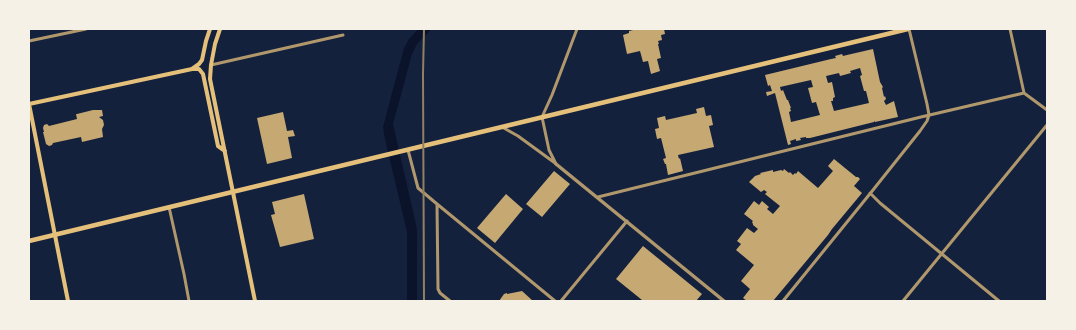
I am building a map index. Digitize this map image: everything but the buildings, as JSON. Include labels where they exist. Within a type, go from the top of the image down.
[{"type":"main road","points":[[192,69],[200,64],[202,60],[210,29]]},
{"type":"main road","points":[[220,29],[210,65],[210,79],[255,301]]},
{"type":"main road","points":[[29,241],[909,29]]},
{"type":"main road","points":[[68,301],[29,104],[192,69],[199,69],[203,74],[218,146],[225,152]]},
{"type":"street","points":[[29,41],[86,29]]},
{"type":"street","points":[[556,164],[549,150],[542,117],[577,29]]},
{"type":"street","points":[[783,301],[920,131],[929,115],[909,29]]},
{"type":"street","points":[[1010,29],[1024,93],[1047,110]]},
{"type":"street","points":[[210,65],[344,35]]},
{"type":"street","points":[[598,197],[1024,93]]},
{"type":"street","points":[[903,301],[1047,125]]},
{"type":"street","points":[[502,127],[518,136],[556,164],[724,301]]},
{"type":"street","points":[[29,131],[34,130]]},
{"type":"street","points":[[408,150],[417,186],[421,191],[555,301]]},
{"type":"street","points":[[870,193],[880,203],[999,301]]},
{"type":"street","points":[[437,204],[438,289],[440,293],[450,301]]},
{"type":"street","points":[[169,207],[189,301]]},
{"type":"street","points":[[561,301],[627,221]]},
{"type":"water","points":[[418,29],[432,29],[417,44],[412,54],[393,124],[417,229],[417,301],[407,301],[407,232],[383,127],[404,48],[409,39]]},
{"type":"railway","points":[[424,29],[424,301]]}]
